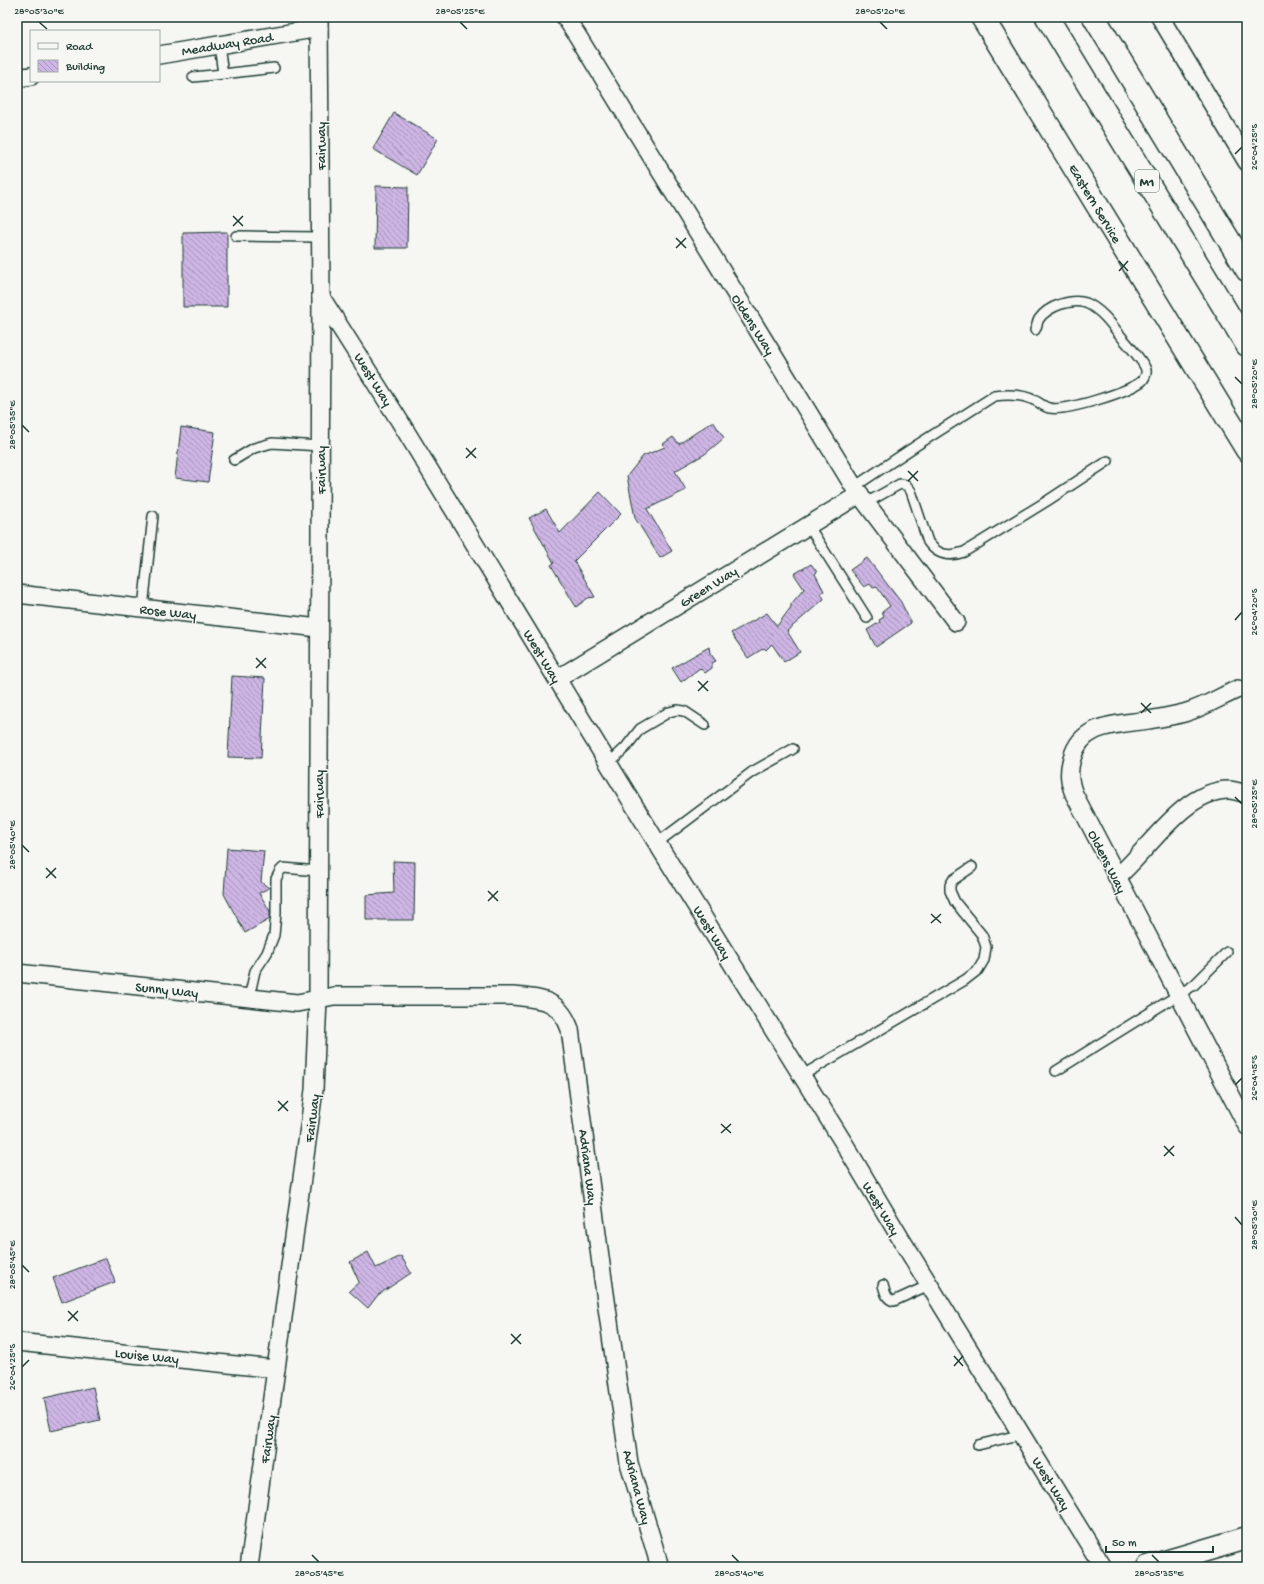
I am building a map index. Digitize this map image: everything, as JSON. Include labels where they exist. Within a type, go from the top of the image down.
[{"type":"main road","name":"Eastern Service","points":[[982,17],[1247,450]]},
{"type":"main road","name":"M1","points":[[1047,17],[1247,345]]},
{"type":"main road","points":[[1094,17],[1247,270]]},
{"type":"main road","points":[[1148,1567],[1247,1538]]},
{"type":"street","name":"Oldens Way","points":[[565,17],[860,494],[956,622]]},
{"type":"street","points":[[1160,17],[1247,162]]},
{"type":"street","name":"Meadway Road","points":[[160,54],[219,45],[319,23]]},
{"type":"street","name":"Fairway","points":[[250,1567],[314,1090],[318,999],[321,297],[319,23]]},
{"type":"street","points":[[17,78],[30,76]]},
{"type":"street","name":"West Way","points":[[321,297],[403,426],[608,764],[845,1145],[929,1285],[1103,1567]]},
{"type":"street","name":"Green Way","points":[[557,679],[860,494]]},
{"type":"street","name":"Rose Way","points":[[17,594],[319,628]]},
{"type":"street","name":"Oldens Way","points":[[1238,689],[1186,712],[1148,720],[1117,724],[1092,731],[1079,743],[1070,764],[1069,775],[1070,785],[1247,1126]]},
{"type":"street","points":[[1117,877],[1134,862],[1177,815],[1193,802],[1212,793],[1229,790],[1247,794]]},
{"type":"street","name":"Sunny Way","points":[[17,973],[296,1003],[318,999]]},
{"type":"street","name":"Adriana Way","points":[[318,999],[334,996],[514,996],[546,1001],[555,1006],[565,1016],[570,1029],[572,1042],[629,1463],[660,1567]]},
{"type":"street","name":"Louise Way","points":[[17,1342],[276,1369]]},
{"type":"lane","points":[[219,45],[223,74]]},
{"type":"lane","points":[[193,77],[274,68]]},
{"type":"lane","points":[[236,236],[320,237]]},
{"type":"lane","points":[[860,494],[936,432],[994,396],[1003,394],[1021,395],[1035,400],[1049,408],[1062,408],[1128,389],[1143,380],[1146,376],[1143,363],[1115,328],[1096,308],[1084,303],[1067,302],[1053,307],[1040,318],[1035,330]]},
{"type":"lane","points":[[234,460],[254,448],[272,443],[320,446]]},
{"type":"lane","points":[[860,494],[900,484],[906,485],[911,491],[928,542],[932,547],[944,555],[956,555],[964,552],[1108,461]]},
{"type":"lane","points":[[143,608],[153,516]]},
{"type":"lane","points":[[808,525],[867,618]]},
{"type":"lane","points":[[608,764],[626,747],[640,729],[669,712],[677,710],[684,711],[705,724]]},
{"type":"lane","points":[[657,843],[752,772],[793,750]]},
{"type":"lane","points":[[801,1076],[965,980],[978,970],[984,960],[986,947],[982,935],[955,902],[950,892],[950,885],[953,880],[972,867]]},
{"type":"lane","points":[[249,998],[255,971],[267,953],[274,935],[276,914],[276,879],[280,871],[283,868],[290,868],[318,871]]},
{"type":"lane","points":[[1056,1071],[1201,979],[1227,952]]},
{"type":"lane","points":[[883,1285],[886,1296],[889,1300],[894,1301],[929,1285]]},
{"type":"lane","points":[[978,1445],[1022,1434]]},
{"type":"building","points":[[394,113],[438,139],[417,175],[373,149]]},
{"type":"building","points":[[376,186],[408,187],[407,248],[375,248]]},
{"type":"building","points":[[227,232],[227,307],[183,307],[183,233]]},
{"type":"building","points":[[713,421],[724,438],[705,454],[675,471],[686,490],[647,509],[672,551],[660,558],[635,518],[627,476],[643,456],[665,447],[663,444],[673,437],[679,444]]},
{"type":"building","points":[[181,427],[215,432],[208,482],[175,478]]},
{"type":"building","points":[[600,492],[621,514],[574,561],[595,597],[588,598],[576,607],[551,565],[554,563],[529,518],[546,509],[560,533]]},
{"type":"building","points":[[867,558],[901,602],[911,623],[876,647],[867,630],[880,622],[879,620],[884,617],[882,612],[890,606],[877,587],[873,588],[870,584],[864,587],[850,570]]},
{"type":"building","points":[[811,564],[817,572],[815,574],[824,591],[821,593],[824,599],[787,631],[800,652],[784,662],[772,644],[766,650],[764,648],[748,658],[731,633],[767,613],[777,626],[791,607],[791,604],[804,589],[794,574]]},
{"type":"building","points":[[709,647],[710,653],[716,661],[712,663],[712,668],[705,673],[700,668],[681,682],[672,668]]},
{"type":"building","points":[[232,676],[265,678],[261,758],[228,757]]},
{"type":"building","points":[[227,848],[264,851],[261,882],[269,888],[259,893],[270,911],[270,919],[245,933],[224,894]]},
{"type":"building","points":[[393,861],[415,862],[414,920],[366,920],[366,895],[394,893]]},
{"type":"building","points":[[368,1252],[376,1268],[401,1256],[411,1273],[378,1295],[368,1308],[349,1291],[359,1282],[350,1262]]},
{"type":"building","points":[[106,1258],[115,1282],[62,1302],[53,1278]]},
{"type":"building","points":[[93,1387],[100,1420],[51,1431],[44,1398]]}]
